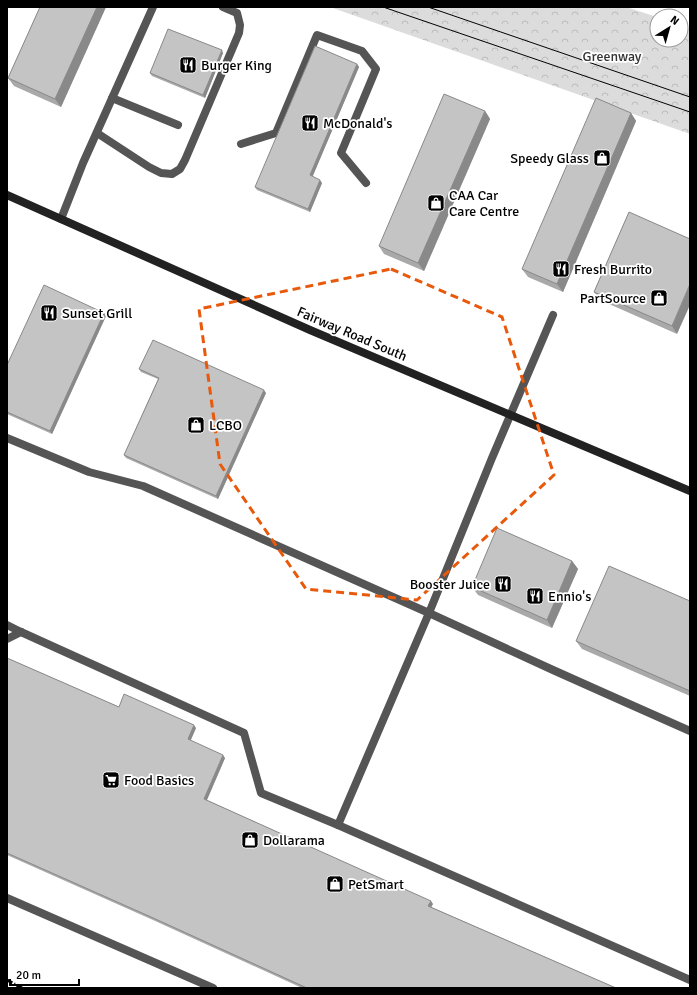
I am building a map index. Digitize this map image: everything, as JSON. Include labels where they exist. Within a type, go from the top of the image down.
[{"type":"main road","name":"Fairway Road South","points":[[7,195],[310,330],[690,491]]},
{"type":"lane","points":[[61,219],[83,163],[153,7]]},
{"type":"lane","points":[[97,133],[149,167],[161,172],[172,174],[180,169],[239,33],[240,25],[237,13],[223,7]]},
{"type":"lane","points":[[241,144],[276,133],[317,35],[362,51],[376,69],[341,153],[366,183]]},
{"type":"lane","points":[[112,98],[178,125]]},
{"type":"lane","points":[[338,825],[429,613],[553,315]]},
{"type":"lane","points":[[7,438],[89,472],[143,486],[690,731]]},
{"type":"lane","points":[[7,625],[244,733],[262,793],[690,980]]},
{"type":"lane","points":[[7,639],[21,632]]},
{"type":"lane","points":[[7,898],[213,988]]},
{"type":"highlighted area","points":[[391,269],[502,317],[554,475],[417,600],[306,589],[220,464],[199,309]]},
{"type":"green space","name":"Greenway","points":[[330,7],[626,7],[649,14],[649,48],[689,48],[690,29],[690,134]]},
{"type":"building","points":[[40,7],[97,7],[55,99],[8,78]]},
{"type":"building","name":"Burger King","points":[[168,29],[222,50],[203,95],[150,73]]},
{"type":"building","name":"McDonald's","points":[[315,46],[357,64],[310,175],[320,180],[308,209],[255,187]]},
{"type":"building","points":[[444,94],[485,111],[418,263],[379,246]]},
{"type":"building","points":[[596,98],[631,113],[557,284],[522,269]]},
{"type":"building","points":[[629,212],[690,239],[690,284],[672,326],[594,292]]},
{"type":"building","points":[[44,285],[104,313],[50,431],[7,412],[7,365]]},
{"type":"building","name":"LCBO","points":[[153,340],[264,390],[216,496],[124,455],[159,378],[139,369]]},
{"type":"building","points":[[497,528],[572,561],[547,620],[472,587]]},
{"type":"building","points":[[609,566],[690,601],[690,691],[576,641]]},
{"type":"building","points":[[7,658],[119,707],[124,694],[194,725],[188,739],[223,755],[204,799],[431,901],[428,906],[616,988],[307,988],[7,853]]},
{"type":"tram line","points":[[383,7],[690,112]]},
{"type":"tram line","points":[[428,7],[690,97]]},
{"type":"railway","points":[[7,980],[22,988]]},
{"type":"place","name":"Burger King","points":[[188,65]]},
{"type":"place","name":"McDonald's","points":[[310,123]]},
{"type":"place","name":"Speedy Glass","points":[[602,158]]},
{"type":"place","name":"CAA Car Care Centre","points":[[436,203]]},
{"type":"place","name":"Fresh Burrito","points":[[561,269]]},
{"type":"place","name":"PartSource","points":[[659,298]]},
{"type":"place","name":"Sunset Grill","points":[[49,313]]},
{"type":"place","name":"LCBO","points":[[196,425]]},
{"type":"place","name":"Booster Juice","points":[[503,584]]},
{"type":"place","name":"Ennio's","points":[[535,596]]},
{"type":"place","name":"Food Basics","points":[[111,780]]},
{"type":"place","name":"Dollarama","points":[[250,840]]},
{"type":"place","name":"PetSmart","points":[[335,884]]}]
